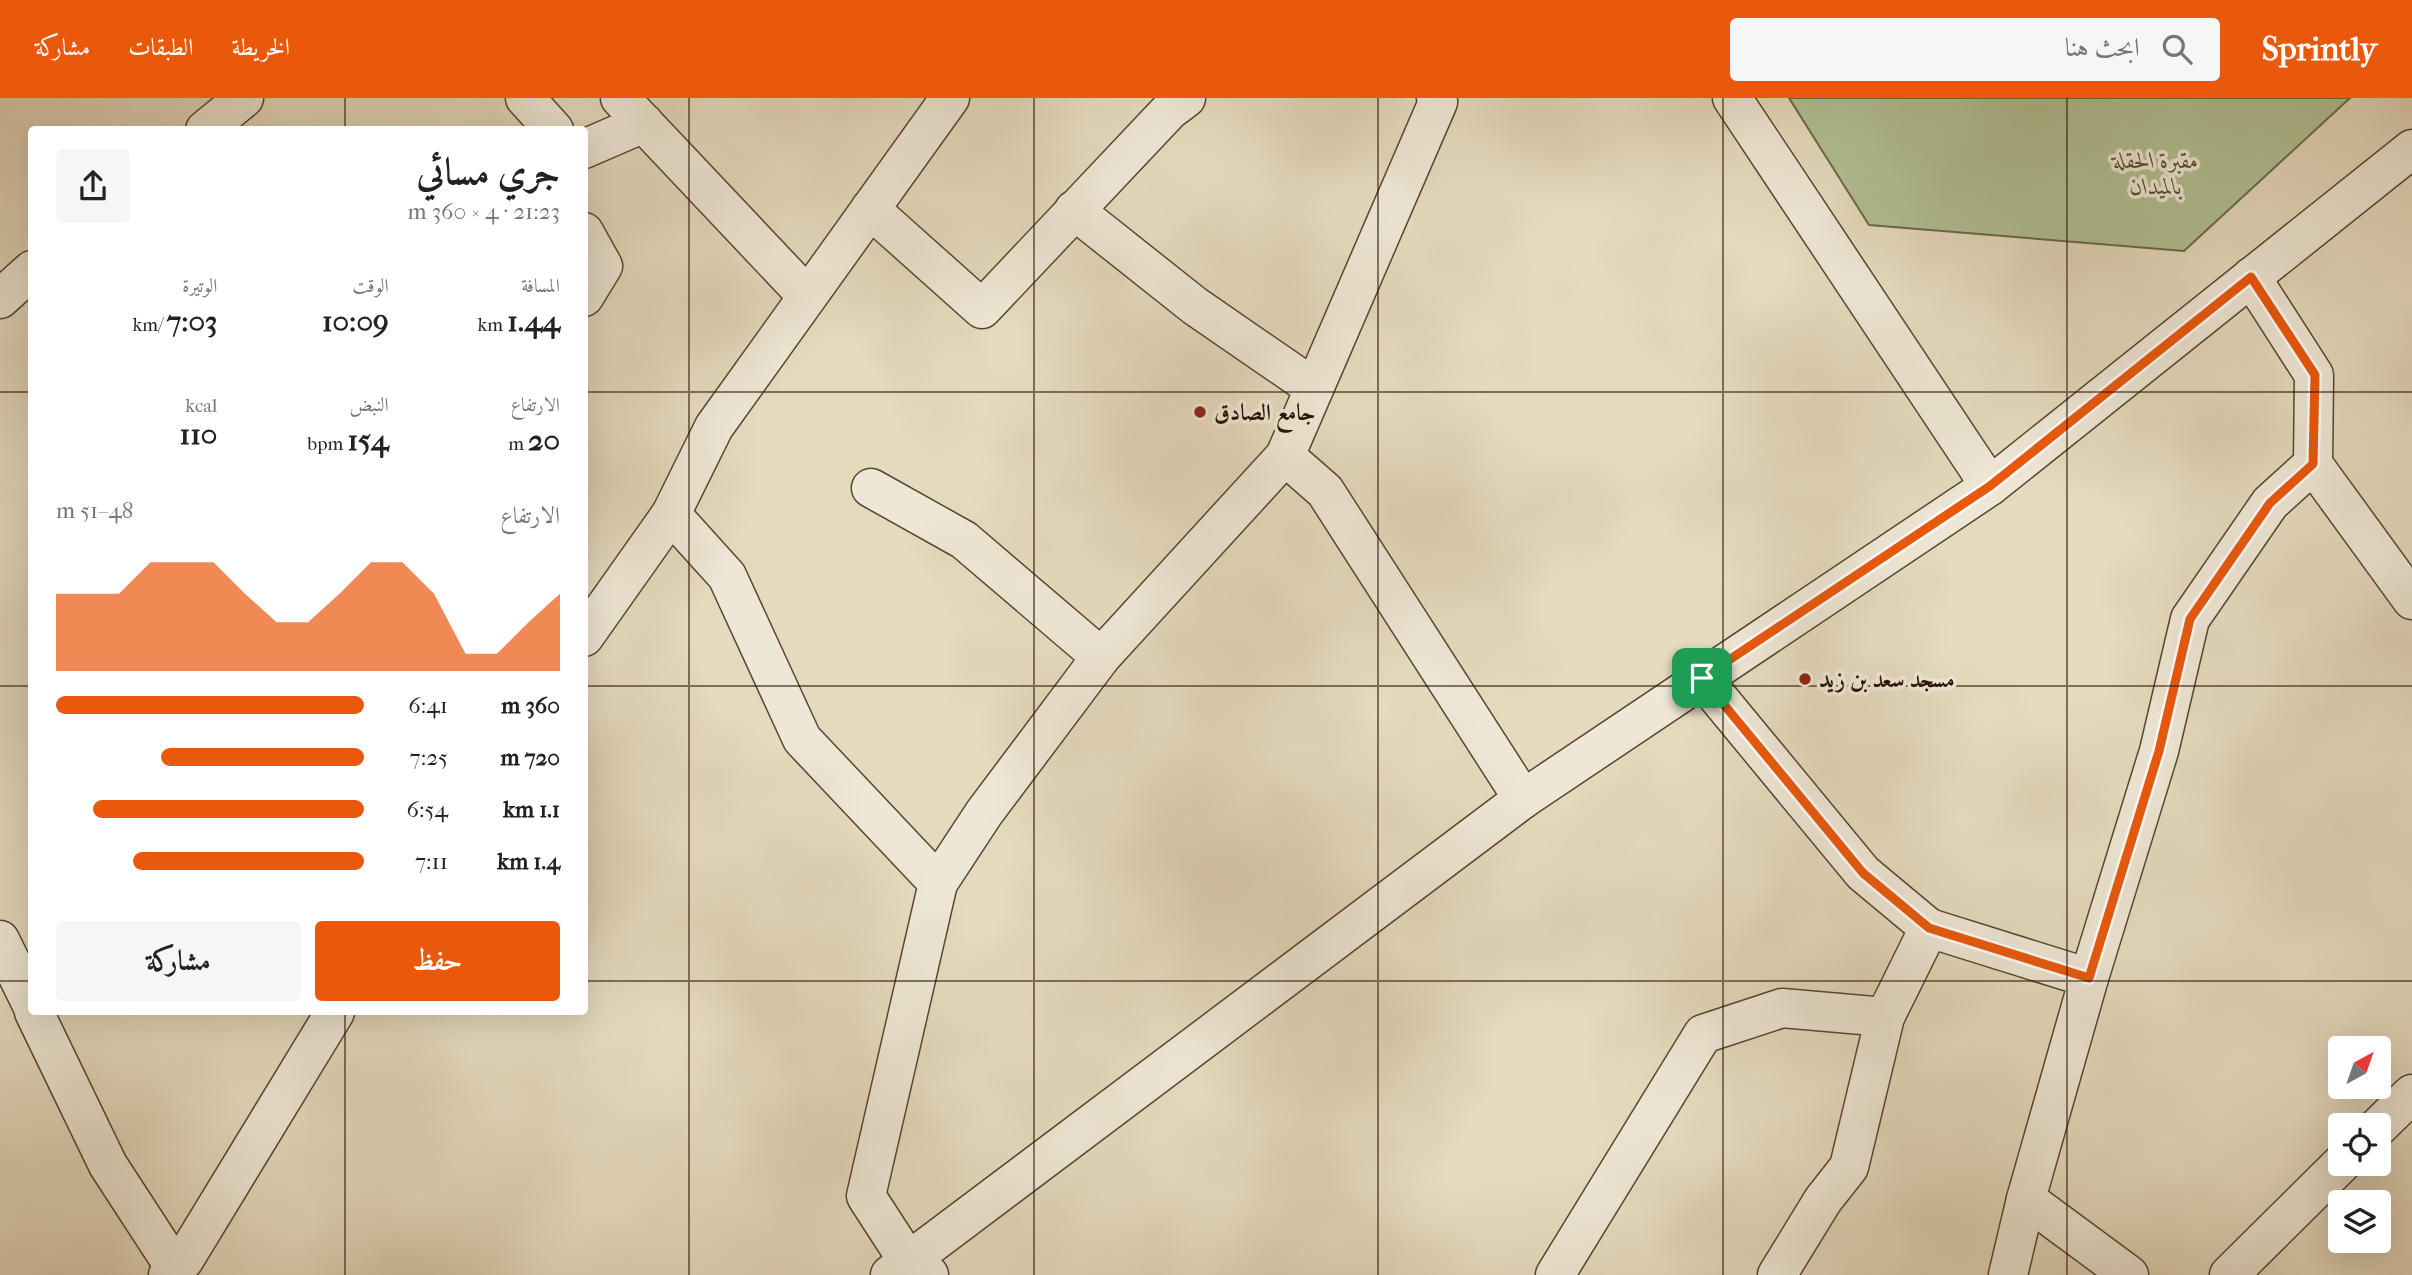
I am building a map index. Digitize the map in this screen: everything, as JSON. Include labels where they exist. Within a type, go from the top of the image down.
[{"type":"street","points":[[210,126],[244,98]]},
{"type":"street","points":[[525,98],[550,126]]},
{"type":"street","points":[[588,630],[671,514],[714,427],[950,98]]},
{"type":"street","points":[[870,209],[982,309],[1170,110],[1186,98]]},
{"type":"street","points":[[1436,98],[1438,102],[1285,456],[1101,657],[984,813],[938,883],[866,1196],[909,1270],[1522,799],[1990,486],[2412,149]]},
{"type":"street","points":[[1732,98],[1990,486]]},
{"type":"street","points":[[588,146],[632,111],[807,296]]},
{"type":"street","points":[[1074,210],[1195,306],[1314,388]]},
{"type":"street","points":[[588,239],[603,266],[588,290]]},
{"type":"street","points":[[0,299],[28,274]]},
{"type":"street","points":[[2251,277],[2315,375],[2313,464],[2412,600]]},
{"type":"street","points":[[1285,456],[1325,491],[1522,799]]},
{"type":"street","points":[[2008,1275],[2026,1199],[2089,978],[2159,751],[2190,619],[2270,503],[2313,464]]},
{"type":"street","points":[[871,488],[964,540],[1101,657]]},
{"type":"street","points":[[671,514],[727,576],[802,739],[938,883]]},
{"type":"street","points":[[1702,678],[1863,873],[1929,928],[2089,978]]},
{"type":"street","points":[[1777,1275],[1823,1200],[1849,1167],[1885,1017],[1929,928]]},
{"type":"street","points":[[0,940],[28,998]]},
{"type":"street","points":[[1555,1275],[1703,1034],[1782,1008],[1885,1017]]},
{"type":"street","points":[[35,1015],[108,1165],[172,1272],[184,1260],[333,1015]]},
{"type":"street","points":[[2229,1275],[2329,1176]]},
{"type":"street","points":[[2026,1199],[2129,1275]]},
{"type":"green space","name":"مقبرة الحقلة بالميدان","points":[[1789,98],[2350,98],[2184,251],[1869,225]]},
{"type":"place","name":"جامع الصادق","points":[[1200,412]]},
{"type":"place","name":"مسجد سعد بن زيد","points":[[1805,679]]},
{"type":"route","points":[[2251,277],[2315,375],[2313,464],[2270,503],[2190,619],[2159,751],[2089,978],[1929,928],[1863,873],[1702,678],[1990,486],[2251,277]]}]
